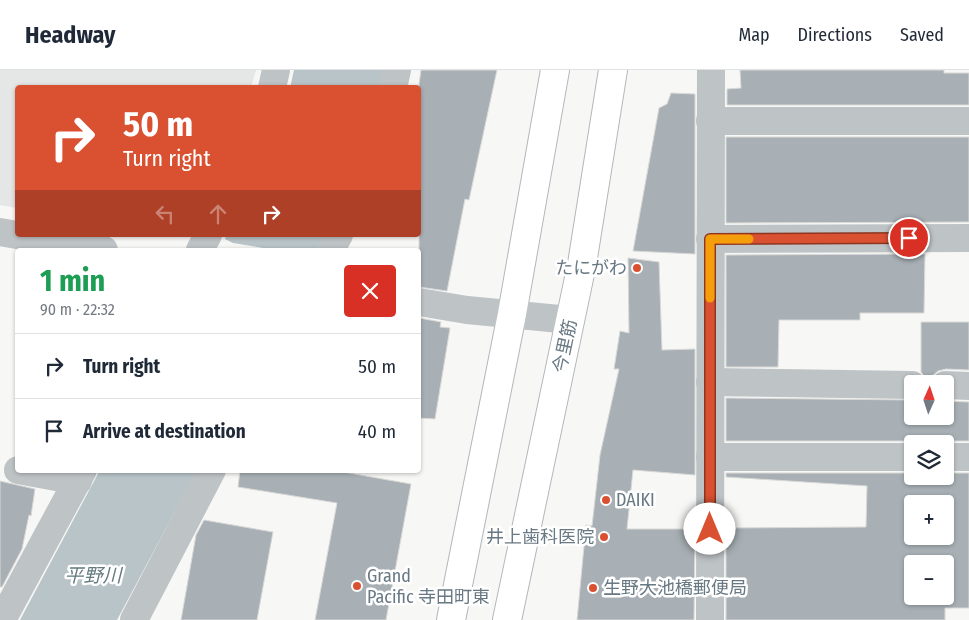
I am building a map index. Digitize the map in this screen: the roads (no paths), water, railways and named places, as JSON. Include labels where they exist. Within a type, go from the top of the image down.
[{"type":"main road","points":[[451,620],[512,314],[555,70]]},
{"type":"main road","name":"今里筋","points":[[507,620],[582,264],[613,70]]},
{"type":"street","points":[[273,85],[276,70]]},
{"type":"street","points":[[394,85],[397,70]]},
{"type":"street","points":[[710,620],[711,70]]},
{"type":"street","points":[[710,121],[969,121]]},
{"type":"street","points":[[0,232],[15,235]]},
{"type":"street","points":[[29,237],[92,248]]},
{"type":"street","points":[[710,239],[969,238]]},
{"type":"street","points":[[421,302],[467,310],[570,320]]},
{"type":"street","points":[[710,382],[904,385]]},
{"type":"street","points":[[954,386],[969,386]]},
{"type":"street","points":[[710,457],[904,457]]},
{"type":"street","points":[[954,457],[969,458]]},
{"type":"street","points":[[0,467],[15,470]]},
{"type":"street","points":[[2,620],[80,475],[55,473]]},
{"type":"street","points":[[134,620],[210,473]]},
{"type":"water","points":[[294,70],[384,70],[380,85],[291,85]]},
{"type":"water","points":[[226,237],[323,237],[317,248],[220,248]]},
{"type":"water","name":"平野川","points":[[98,473],[195,473],[117,620],[20,620]]},
{"type":"place","name":"たにがわ","points":[[637,268]]},
{"type":"place","name":"DAIKI","points":[[606,500]]},
{"type":"place","name":"井上歯科医院","points":[[604,537]]},
{"type":"place","name":"Grand Pacific 寺田町東","points":[[357,586]]},
{"type":"place","name":"生野大池橋郵便局","points":[[593,588]]}]
